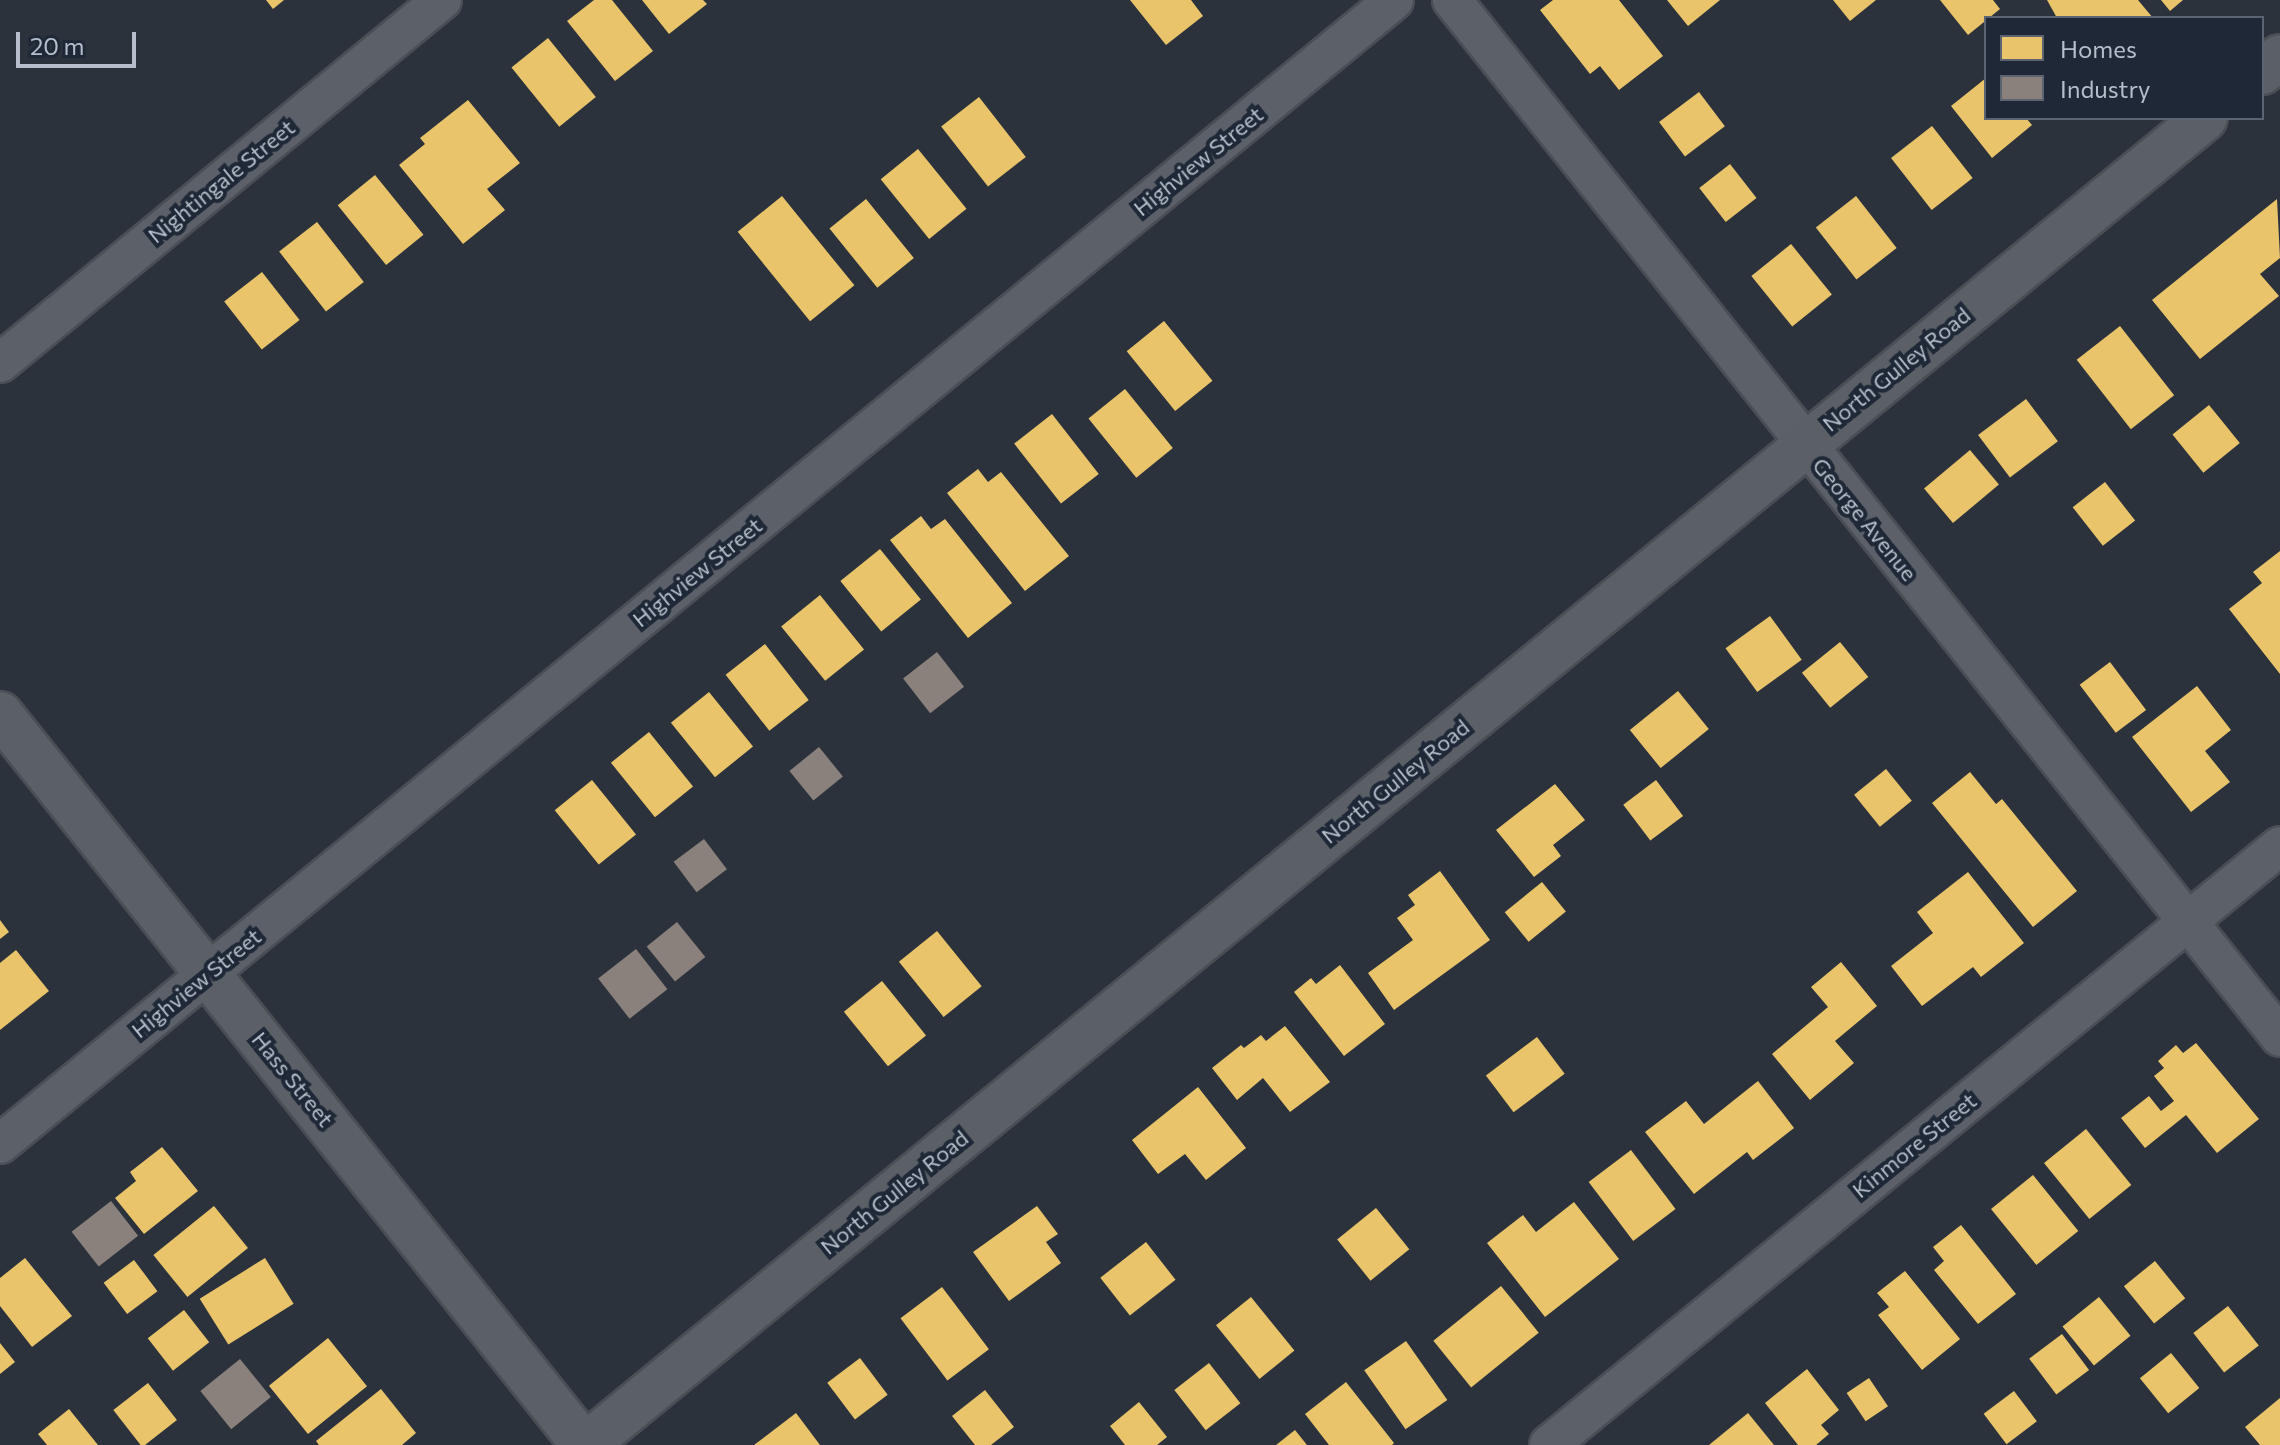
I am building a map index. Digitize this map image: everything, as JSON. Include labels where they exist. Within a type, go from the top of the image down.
[{"type":"street","name":"Nightingale Street","points":[[0,363],[442,0]]},
{"type":"street","name":"Highview Street","points":[[0,1144],[1394,0]]},
{"type":"street","name":"George Avenue","points":[[1452,0],[2280,1037]]},
{"type":"street","points":[[2264,70],[2280,57]]},
{"type":"street","name":"North Gulley Road","points":[[585,1445],[1804,443],[2203,120]]},
{"type":"street","name":"Hass Street","points":[[0,714],[585,1445]]},
{"type":"street","name":"Kinmore Street","points":[[1549,1445],[2280,846]]},
{"type":"building: Homes","points":[[266,0],[284,0],[273,9]]},
{"type":"building: Homes","points":[[594,0],[612,0],[653,51],[615,81],[567,21]]},
{"type":"building: Homes","points":[[642,0],[703,0],[707,4],[669,34]]},
{"type":"building: Homes","points":[[1130,0],[1191,0],[1203,16],[1166,45]]},
{"type":"building: Homes","points":[[1553,0],[1619,0],[1663,56],[1619,90],[1600,66],[1590,74],[1540,10]]},
{"type":"building: Homes","points":[[1667,0],[1720,0],[1688,26]]},
{"type":"building: Homes","points":[[1833,0],[1876,0],[1850,21]]},
{"type":"building: Homes","points":[[1940,0],[1993,0],[2000,9],[1991,16],[1984,16],[1984,22],[1968,35]]},
{"type":"building: Homes","points":[[2047,0],[2138,0],[2151,16],[2056,16]]},
{"type":"building: Homes","points":[[2161,0],[2183,0],[2170,11]]},
{"type":"building: Homes","points":[[548,38],[596,97],[559,127],[511,68]]},
{"type":"building: Homes","points":[[1984,80],[1984,120],[2028,120],[2032,125],[1992,158],[1951,106]]},
{"type":"building: Homes","points":[[1699,92],[1725,126],[1685,156],[1659,122]]},
{"type":"building: Homes","points":[[979,97],[1026,157],[988,186],[941,127]]},
{"type":"building: Homes","points":[[468,100],[520,163],[487,189],[505,210],[463,244],[399,165],[425,144],[420,138]]},
{"type":"building: Homes","points":[[1932,126],[1973,178],[1932,210],[1891,158]]},
{"type":"building: Homes","points":[[918,149],[966,209],[929,239],[881,179]]},
{"type":"building: Homes","points":[[1730,164],[1756,198],[1726,222],[1699,188]]},
{"type":"building: Homes","points":[[375,175],[423,235],[386,265],[338,205]]},
{"type":"building: Homes","points":[[782,196],[854,285],[810,321],[738,232]]},
{"type":"building: Homes","points":[[1856,196],[1897,248],[1856,279],[1816,227]]},
{"type":"building: Homes","points":[[866,199],[914,258],[877,288],[829,229]]},
{"type":"building: Homes","points":[[2277,199],[2280,258],[2260,274],[2279,296],[2200,359],[2152,300]]},
{"type":"building: Homes","points":[[317,222],[364,282],[326,311],[279,252]]},
{"type":"building: Homes","points":[[1791,244],[1832,295],[1792,327],[1751,276]]},
{"type":"building: Homes","points":[[262,272],[300,320],[262,350],[224,302]]},
{"type":"building: Homes","points":[[1164,321],[1212,381],[1175,411],[1127,351]]},
{"type":"building: Homes","points":[[2120,326],[2174,395],[2131,429],[2077,360]]},
{"type":"building: Homes","points":[[1125,389],[1173,448],[1136,478],[1088,419]]},
{"type":"building: Homes","points":[[2026,399],[2058,441],[2010,477],[1978,435]]},
{"type":"building: Homes","points":[[2209,405],[2240,443],[2203,473],[2172,435]]},
{"type":"building: Homes","points":[[1052,414],[1099,474],[1061,503],[1014,444]]},
{"type":"building: Homes","points":[[1970,450],[1999,484],[1953,523],[1924,489]]},
{"type":"building: Homes","points":[[978,469],[988,482],[1001,472],[1069,556],[1025,591],[947,493]]},
{"type":"building: Homes","points":[[2105,482],[2135,521],[2103,546],[2073,507]]},
{"type":"building: Homes","points":[[921,516],[931,529],[945,519],[1012,603],[968,638],[890,540]]},
{"type":"building: Homes","points":[[880,549],[921,600],[881,632],[840,581]]},
{"type":"building: Homes","points":[[2280,551],[2280,674],[2229,609],[2262,583],[2253,572]]},
{"type":"building: Homes","points":[[820,595],[864,649],[825,681],[781,626]]},
{"type":"building: Homes","points":[[1770,616],[1802,660],[1757,692],[1726,648]]},
{"type":"building: Homes","points":[[1840,642],[1868,677],[1830,708],[1802,673]]},
{"type":"building: Homes","points":[[765,644],[809,700],[769,731],[726,675]]},
{"type":"building: Homes","points":[[2110,662],[2146,710],[2116,733],[2080,685]]},
{"type":"building: Homes","points":[[2197,686],[2231,730],[2205,751],[2230,782],[2191,812],[2132,737]]},
{"type":"building: Homes","points":[[1678,691],[1709,729],[1661,768],[1630,730]]},
{"type":"building: Homes","points":[[709,692],[753,746],[715,777],[671,723]]},
{"type":"building: Homes","points":[[649,732],[693,786],[655,817],[611,763]]},
{"type":"building: Homes","points":[[1886,769],[1912,801],[1880,827],[1854,795]]},
{"type":"building: Homes","points":[[1970,772],[1996,804],[2002,799],[2077,891],[2033,927],[1932,803]]},
{"type":"building: Homes","points":[[592,780],[636,834],[599,865],[555,810]]},
{"type":"building: Homes","points":[[1656,780],[1683,816],[1650,841],[1623,805]]},
{"type":"building: Homes","points":[[1555,784],[1585,820],[1553,845],[1561,856],[1534,877],[1496,830]]},
{"type":"building: Homes","points":[[1440,871],[1490,940],[1394,1010],[1368,973],[1413,940],[1397,918],[1415,905],[1408,895]]},
{"type":"building: Homes","points":[[1968,872],[2024,943],[1981,977],[1973,967],[1922,1006],[1891,966],[1933,933],[1917,912]]},
{"type":"building: Homes","points":[[1542,882],[1566,912],[1529,942],[1505,912]]},
{"type":"building: Homes","points":[[0,920],[9,932],[0,939]]},
{"type":"building: Homes","points":[[937,931],[982,986],[944,1017],[899,962]]},
{"type":"building: Homes","points":[[16,950],[49,991],[0,1030],[0,963]]},
{"type":"building: Homes","points":[[1841,962],[1877,1006],[1835,1041],[1854,1063],[1810,1100],[1772,1054],[1828,1007],[1811,987]]},
{"type":"building: Homes","points":[[1340,965],[1385,1024],[1344,1056],[1294,992],[1311,978],[1316,984]]},
{"type":"building: Homes","points":[[882,981],[926,1035],[888,1066],[844,1012]]},
{"type":"building: Homes","points":[[1285,1026],[1330,1082],[1290,1112],[1263,1078],[1237,1100],[1212,1068],[1241,1045],[1244,1048],[1261,1035],[1266,1041]]},
{"type":"building: Homes","points":[[1537,1037],[1565,1074],[1514,1112],[1486,1076]]},
{"type":"building: Homes","points":[[2196,1043],[2259,1119],[2217,1153],[2186,1115],[2145,1148],[2121,1118],[2149,1096],[2161,1111],[2174,1101],[2154,1076],[2164,1068],[2158,1061],[2176,1045],[2183,1053]]},
{"type":"building: Homes","points":[[1758,1081],[1794,1128],[1753,1160],[1747,1152],[1694,1194],[1645,1132],[1686,1101],[1704,1124]]},
{"type":"building: Homes","points":[[1198,1087],[1246,1148],[1206,1180],[1185,1154],[1158,1174],[1132,1140]]},
{"type":"building: Homes","points":[[2086,1129],[2131,1185],[2089,1219],[2044,1163]]},
{"type":"building: Homes","points":[[162,1147],[198,1191],[144,1234],[115,1198],[136,1181],[130,1172]]},
{"type":"building: Homes","points":[[1631,1150],[1676,1209],[1633,1241],[1589,1182]]},
{"type":"building: Homes","points":[[2033,1175],[2078,1231],[2036,1265],[1991,1209]]},
{"type":"building: Homes","points":[[1574,1202],[1619,1259],[1545,1317],[1487,1243],[1523,1215],[1536,1232]]},
{"type":"building: Homes","points":[[214,1206],[248,1248],[187,1297],[153,1255]]},
{"type":"building: Homes","points":[[1037,1206],[1058,1234],[1046,1242],[1061,1263],[1009,1301],[973,1252]]},
{"type":"building: Homes","points":[[1376,1208],[1409,1249],[1370,1281],[1337,1239]]},
{"type":"building: Homes","points":[[1961,1225],[2016,1294],[1978,1324],[1934,1270],[1944,1261],[1933,1247]]},
{"type":"building: Homes","points":[[1146,1242],[1176,1280],[1130,1316],[1100,1278]]},
{"type":"building: Homes","points":[[25,1258],[72,1316],[32,1347],[0,1306],[0,1278]]},
{"type":"building: Homes","points":[[265,1258],[294,1304],[228,1345],[200,1299]]},
{"type":"building: Homes","points":[[134,1260],[157,1291],[127,1314],[104,1283]]},
{"type":"building: Homes","points":[[2155,1261],[2185,1298],[2154,1323],[2124,1286]]},
{"type":"building: Homes","points":[[1905,1271],[1960,1339],[1922,1370],[1878,1315],[1889,1307],[1877,1293]]},
{"type":"building: Homes","points":[[1501,1286],[1539,1333],[1471,1387],[1433,1341]]},
{"type":"building: Homes","points":[[942,1287],[989,1349],[947,1381],[900,1318]]},
{"type":"building: Homes","points":[[1251,1297],[1294,1351],[1259,1379],[1216,1325]]},
{"type":"building: Homes","points":[[2099,1297],[2130,1336],[2094,1365],[2062,1327]]},
{"type":"building: Homes","points":[[2228,1306],[2259,1345],[2224,1372],[2193,1333]]},
{"type":"building: Homes","points":[[184,1310],[209,1342],[173,1371],[148,1338]]},
{"type":"building: Homes","points":[[2062,1334],[2089,1370],[2056,1395],[2029,1359]]},
{"type":"building: Homes","points":[[328,1338],[367,1386],[308,1434],[269,1386]]},
{"type":"building: Homes","points":[[1406,1341],[1447,1400],[1406,1429],[1364,1370]]},
{"type":"building: Homes","points":[[0,1343],[15,1362],[0,1374]]},
{"type":"building: Homes","points":[[2171,1353],[2199,1388],[2168,1413],[2140,1378]]},
{"type":"building: Homes","points":[[860,1358],[888,1395],[855,1419],[827,1383]]},
{"type":"building: Homes","points":[[1209,1363],[1240,1403],[1206,1430],[1174,1390]]},
{"type":"building: Homes","points":[[1807,1369],[1839,1410],[1821,1425],[1829,1434],[1816,1445],[1798,1445],[1765,1403]]},
{"type":"building: Homes","points":[[1869,1378],[1888,1406],[1866,1421],[1847,1393]]},
{"type":"building: Homes","points":[[1346,1382],[1394,1443],[1392,1445],[1329,1445],[1305,1414]]},
{"type":"building: Homes","points":[[148,1383],[177,1420],[145,1445],[141,1445],[113,1410]]},
{"type":"building: Homes","points":[[381,1389],[416,1433],[402,1445],[319,1445],[316,1441]]},
{"type":"building: Homes","points":[[985,1390],[1014,1427],[991,1445],[975,1445],[952,1416]]},
{"type":"building: Homes","points":[[2014,1391],[2037,1421],[2007,1444],[1984,1414]]},
{"type":"building: Homes","points":[[2280,1398],[2280,1445],[2260,1445],[2245,1427]]},
{"type":"building: Homes","points":[[1139,1402],[1167,1437],[1157,1445],[1125,1445],[1110,1426]]},
{"type":"building: Homes","points":[[69,1409],[98,1445],[47,1445],[38,1434]]},
{"type":"building: Homes","points":[[796,1413],[820,1445],[754,1445]]},
{"type":"building: Homes","points":[[1748,1413],[1774,1445],[1709,1445]]},
{"type":"building: Homes","points":[[1295,1430],[1307,1445],[1276,1445]]},
{"type":"building: Industry","points":[[937,652],[964,687],[930,713],[903,678]]},
{"type":"building: Industry","points":[[819,747],[843,777],[813,800],[789,771]]},
{"type":"building: Industry","points":[[704,839],[727,869],[697,892],[674,862]]},
{"type":"building: Industry","points":[[677,922],[705,957],[675,982],[647,947]]},
{"type":"building: Industry","points":[[636,949],[667,989],[630,1019],[598,979]]},
{"type":"building: Industry","points":[[111,1201],[138,1236],[99,1266],[72,1232]]},
{"type":"building: Industry","points":[[240,1359],[271,1397],[231,1429],[200,1391]]}]
